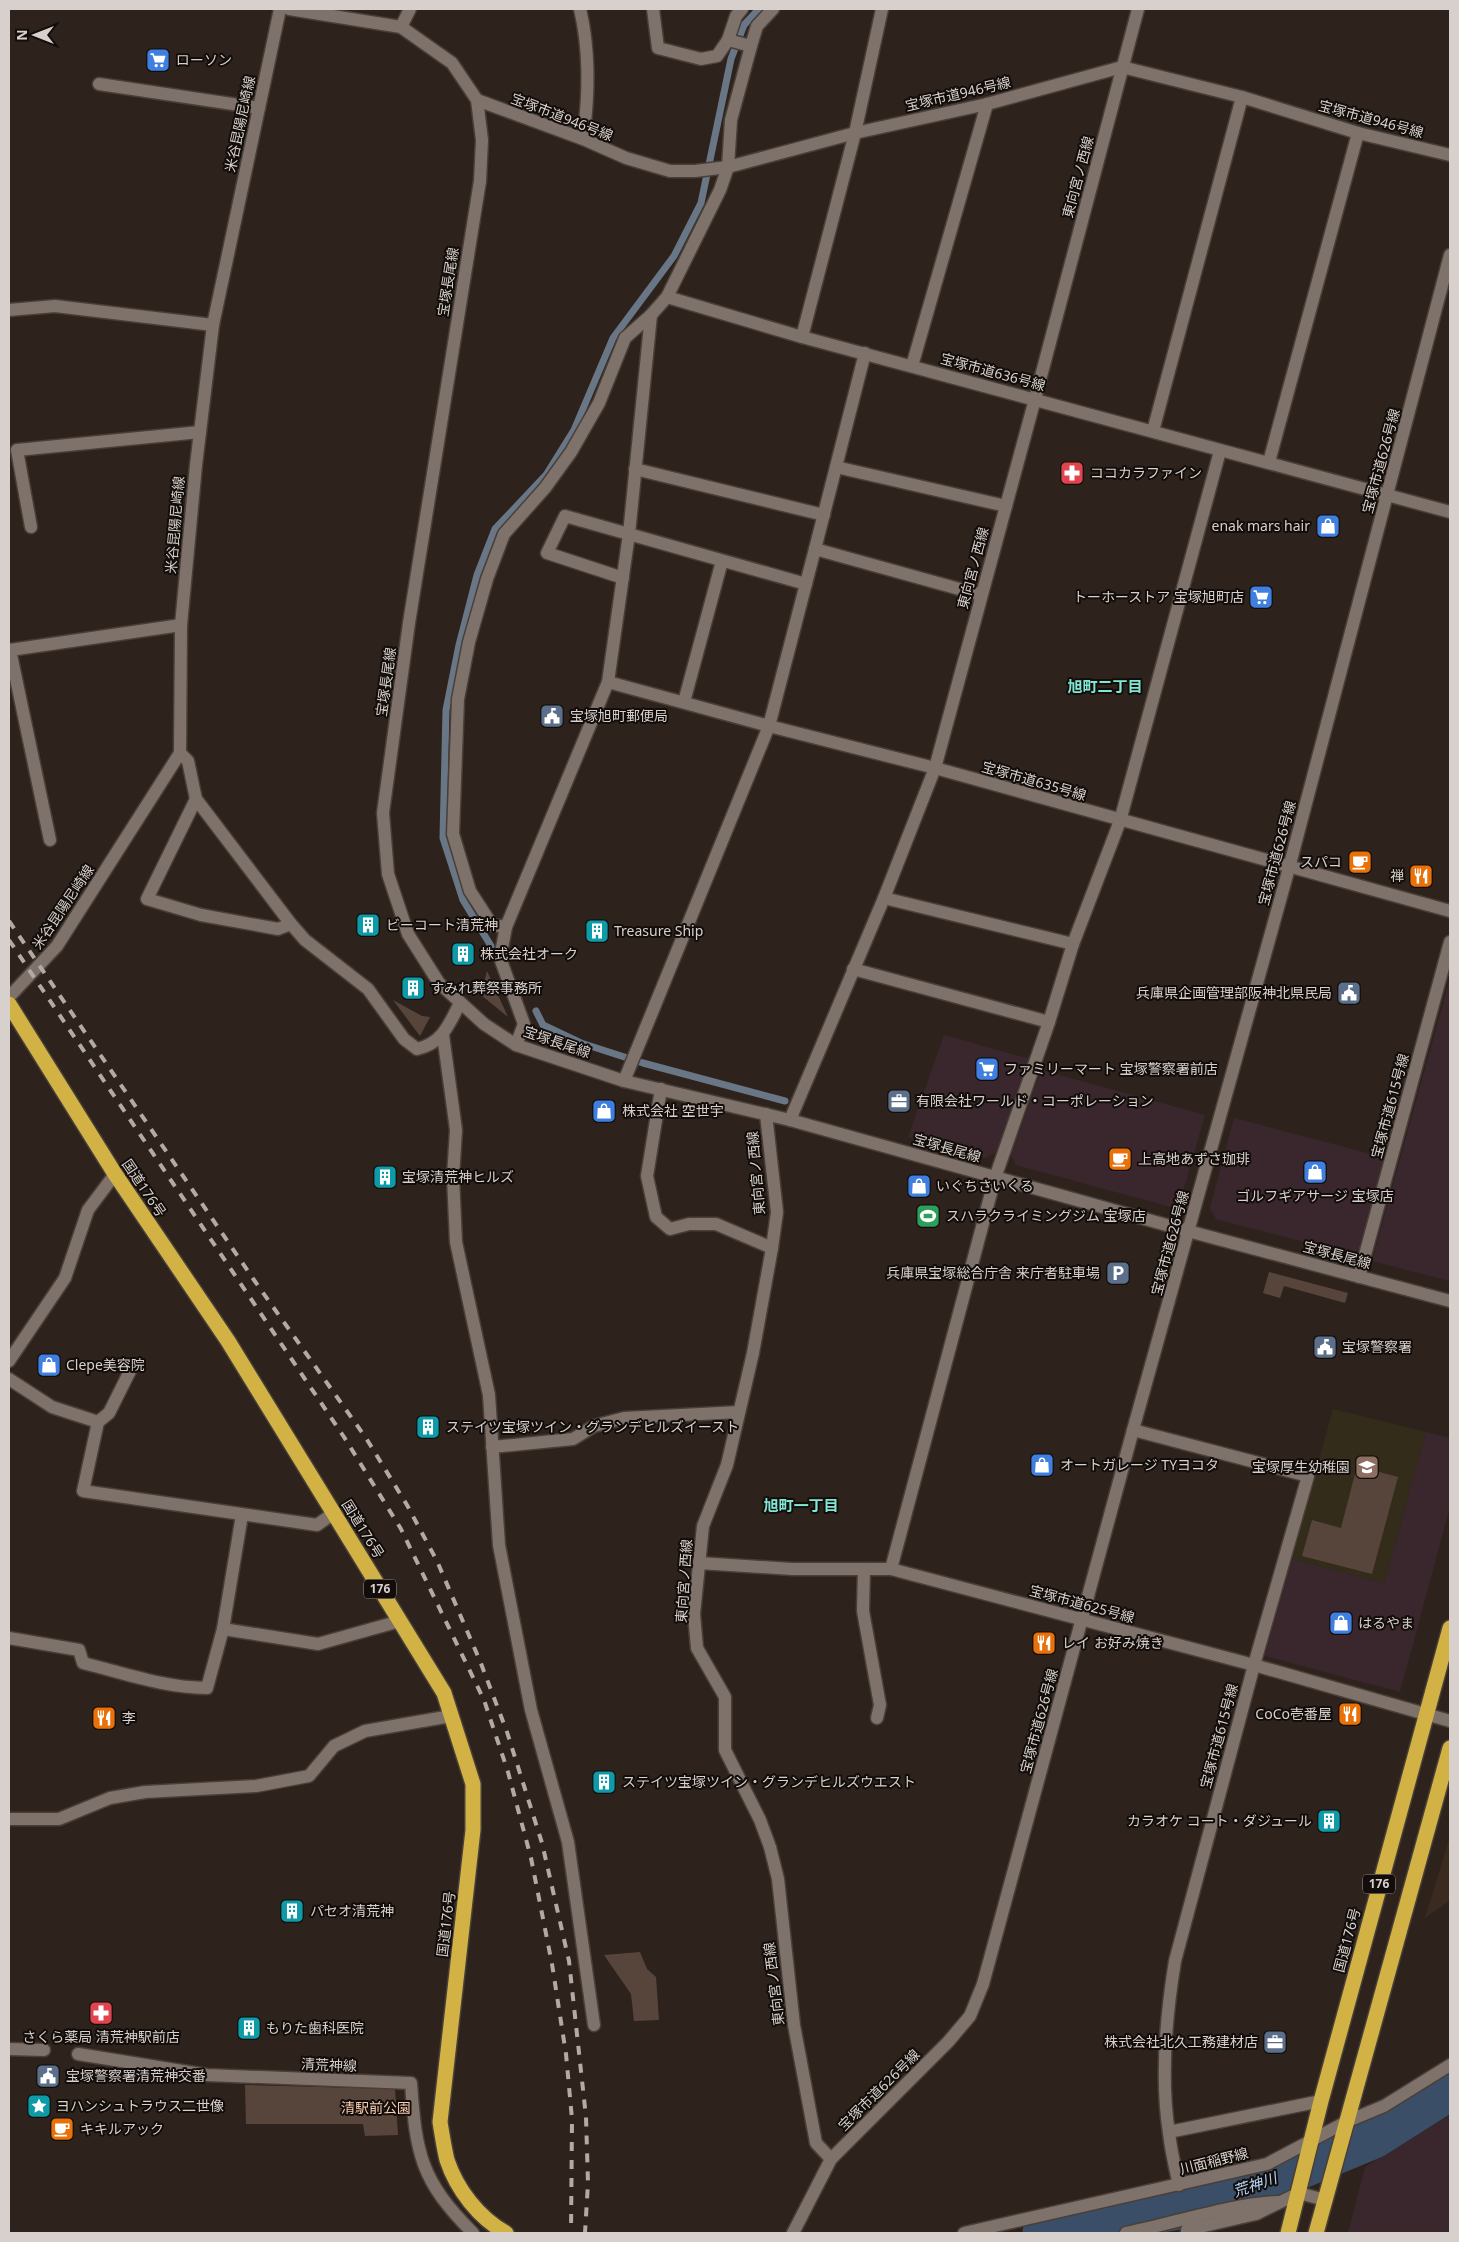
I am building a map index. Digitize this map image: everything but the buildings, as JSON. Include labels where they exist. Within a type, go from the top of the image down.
[{"type":"highway","name":"国道176号","points":[[9,1004],[115,1174],[228,1341],[444,1693],[473,1784],[473,1830],[440,2122],[448,2160],[468,2201],[496,2231]]},
{"type":"highway","name":"国道176号","points":[[1288,2233],[1321,2101],[1450,1628]]},
{"type":"highway","name":"176","points":[[1316,2233],[1450,1748]]},
{"type":"street","name":"米谷昆陽尼崎線","points":[[9,997],[58,946],[180,753],[181,625],[200,432],[213,325],[280,9]]},
{"type":"street","name":"宝塚長尾線","points":[[289,9],[401,27],[452,63],[477,100],[482,140],[480,180],[411,613],[383,813],[388,874],[408,934],[439,983],[484,1024],[516,1045],[624,1081],[790,1120],[1188,1231],[1450,1301]]},
{"type":"street","points":[[401,27],[410,9]]},
{"type":"street","points":[[580,9],[586,52],[588,105],[583,139]]},
{"type":"street","points":[[654,9],[658,48],[701,59],[717,56],[730,40],[736,16],[742,9]]},
{"type":"street","points":[[506,927],[492,925],[470,891],[453,834],[458,699],[469,642],[487,579],[504,534],[545,488],[571,452],[599,403],[626,338],[667,297],[720,190],[731,120],[748,45],[757,26],[772,9]]},
{"type":"street","points":[[802,337],[855,133],[882,9]]},
{"type":"street","name":"東向宮ノ西線","points":[[790,1120],[884,898],[935,768],[1036,399],[1138,9]]},
{"type":"street","points":[[730,40],[748,45]]},
{"type":"street","name":"宝塚市道946号線","points":[[477,100],[583,139],[626,158],[670,171],[700,170],[723,167],[855,133],[986,104],[1122,67],[1242,97],[1358,133],[1450,155]]},
{"type":"street","points":[[99,84],[259,108]]},
{"type":"street","points":[[1152,431],[1242,97]]},
{"type":"street","points":[[912,366],[986,104]]},
{"type":"street","points":[[1269,462],[1358,133]]},
{"type":"street","name":"宝塚市道626号線","points":[[831,2158],[948,2042],[970,2016],[983,1984],[1133,1430],[1289,868],[1450,255]]},
{"type":"street","name":"宝塚市道636号線","points":[[667,297],[802,337],[1450,512]]},
{"type":"street","points":[[9,310],[55,306],[213,325]]},
{"type":"street","points":[[516,1045],[524,1024],[500,958],[506,927],[608,682],[629,534],[651,315]]},
{"type":"street","points":[[624,1081],[769,726],[865,353]]},
{"type":"street","points":[[31,527],[17,450],[200,432]]},
{"type":"street","points":[[891,1569],[995,1178],[1049,1022],[1073,944],[1120,821],[1220,451]]},
{"type":"street","points":[[836,467],[1006,506]]},
{"type":"street","points":[[635,469],[824,515]]},
{"type":"street","points":[[623,578],[547,553],[565,516],[806,584]]},
{"type":"street","points":[[815,549],[981,595]]},
{"type":"street","points":[[684,702],[722,561]]},
{"type":"street","points":[[50,840],[12,671],[10,650],[181,625]]},
{"type":"street","name":"宝塚市道635号線","points":[[608,682],[769,726],[935,768],[1289,868],[1450,911]]},
{"type":"street","points":[[180,753],[188,761],[196,800],[291,924],[305,940],[368,989],[404,1039],[417,1049],[429,1046],[443,1035],[460,1003]]},
{"type":"street","points":[[196,800],[147,898],[200,915],[278,929],[291,924]]},
{"type":"street","points":[[884,898],[1073,944]]},
{"type":"street","name":"宝塚市道615号線","points":[[1360,1277],[1450,942]]},
{"type":"street","points":[[853,969],[1049,1022]]},
{"type":"street","points":[[443,1035],[456,1130],[453,1177],[456,1242],[489,1395],[499,1545],[531,1710],[568,1842],[594,2025]]},
{"type":"street","points":[[661,1089],[647,1176],[656,1218],[670,1230],[689,1224],[716,1224],[772,1248]]},
{"type":"street","name":"東向宮ノ西線","points":[[766,1114],[776,1212],[772,1248],[740,1412],[727,1464],[703,1526],[694,1614],[697,1648],[725,1697],[725,1750],[760,1820],[778,1879],[794,2025],[816,2143],[831,2158]]},
{"type":"street","points":[[9,1361],[65,1278],[88,1210],[115,1174]]},
{"type":"street","points":[[130,1372],[109,1413],[98,1422],[84,1491],[317,1525],[334,1513]]},
{"type":"street","points":[[9,1379],[52,1407],[98,1422]]},
{"type":"street","points":[[492,1448],[574,1439],[594,1426],[624,1418],[740,1412]]},
{"type":"street","name":"宝塚市道615号線","points":[[1133,1430],[1308,1476],[1254,1666],[1175,1961],[1168,2004],[1166,2103],[1178,2185]]},
{"type":"street","points":[[9,1638],[79,1650],[84,1663],[149,1680],[187,1688],[207,1688],[223,1629],[242,1515]]},
{"type":"street","name":"宝塚市道625号線","points":[[699,1563],[792,1569],[891,1569],[1082,1619],[1450,1721]]},
{"type":"street","points":[[864,1569],[863,1611],[880,1705],[877,1718]]},
{"type":"street","points":[[223,1629],[318,1644],[400,1621]]},
{"type":"street","points":[[9,1819],[59,1819],[110,1798],[146,1792],[256,1786],[309,1776],[334,1746],[365,1731],[452,1716]]},
{"type":"street","points":[[9,2049],[44,2050]]},
{"type":"street","name":"清荒神線","points":[[78,2054],[207,2075],[411,2083],[414,2124],[420,2159],[434,2188],[450,2210],[473,2233]]},
{"type":"street","name":"川面稲野線","points":[[964,2233],[1267,2164],[1346,2127],[1450,2065]]},
{"type":"street","points":[[1169,2132],[1321,2101]]},
{"type":"street","points":[[793,2233],[831,2158]]},
{"type":"street","points":[[1186,2233],[1187,2230],[1256,2214],[1300,2187],[1325,2200]]},
{"type":"street","points":[[1126,2233],[1254,2203],[1278,2202]]},
{"type":"shaded area","points":[[1450,982],[1450,1281],[1372,1261]]},
{"type":"shaded area","points":[[944,1035],[1030,1059],[996,1152],[986,1158],[908,1137]]},
{"type":"shaded area","points":[[1041,1070],[1205,1115],[1180,1202],[1171,1207],[1016,1165],[1011,1155]]},
{"type":"shaded area","points":[[1234,1118],[1386,1158],[1361,1248],[1350,1254],[1216,1219],[1210,1208]]},
{"type":"shaded area","name":"宝塚厚生幼稚園","points":[[1333,1409],[1426,1432],[1384,1583],[1292,1559]]},
{"type":"shaded area","points":[[1426,1432],[1450,1438],[1450,1507],[1400,1692],[1265,1656],[1292,1559],[1384,1583]]},
{"type":"shaded area","points":[[1450,1837],[1450,1900],[1425,1918]]},
{"type":"shaded area","points":[[1450,2115],[1450,2233],[1348,2233],[1365,2167]]},
{"type":"green space","points":[[487,971],[508,1017],[481,995]]},
{"type":"green space","points":[[393,1000],[422,1016],[430,1017],[420,1036]]},
{"type":"green space","points":[[1269,1272],[1348,1293],[1345,1303],[1284,1286],[1280,1298],[1263,1293]]},
{"type":"green space","points":[[1357,1466],[1398,1477],[1372,1574],[1302,1556],[1312,1520],[1341,1528]]},
{"type":"green space","points":[[640,1952],[647,1969],[656,1977],[659,2020],[634,2021],[631,1994],[604,1955]]},
{"type":"green space","name":"清駅前公園","points":[[245,2085],[395,2089],[398,2135],[365,2136],[363,2124],[246,2124]]},
{"type":"waterway","points":[[491,946],[463,900],[443,838],[446,710],[459,645],[477,575],[495,529],[546,475],[574,430],[613,338],[674,256],[701,203],[731,59],[744,25],[759,9]]},
{"type":"waterway","points":[[536,1011],[543,1025],[581,1043],[643,1063],[785,1101]]},
{"type":"waterway","name":"荒神川","points":[[1043,2233],[1184,2208],[1265,2183],[1374,2138],[1450,2090]]},
{"type":"railway","points":[[9,921],[254,1280],[366,1438],[407,1505],[437,1561],[480,1661],[507,1732],[542,1843],[569,1961],[586,2117],[588,2183],[585,2233]]},
{"type":"railway","points":[[9,940],[344,1437],[401,1529],[484,1700],[508,1772],[531,1858],[552,1964],[566,2054],[572,2119],[571,2233]]},
{"type":"place","name":"ローソン","points":[[158,60]]},
{"type":"place","name":"ココカラファイン","points":[[1072,473]]},
{"type":"place","name":"enak mars hair","points":[[1328,526]]},
{"type":"place","name":"トーホーストア 宝塚旭町店","points":[[1261,597]]},
{"type":"place","name":"宝塚旭町郵便局","points":[[552,716]]},
{"type":"place","name":"スパコ","points":[[1360,862]]},
{"type":"place","name":"禅","points":[[1421,876]]},
{"type":"place","name":"ビーコート清荒神","points":[[368,925]]},
{"type":"place","name":"Treasure Ship","points":[[597,931]]},
{"type":"place","name":"株式会社オーク","points":[[463,954]]},
{"type":"place","name":"すみれ葬祭事務所","points":[[413,988]]},
{"type":"place","name":"兵庫県企画管理部阪神北県民局","points":[[1349,993]]},
{"type":"place","name":"ファミリーマート 宝塚警察署前店","points":[[987,1069]]},
{"type":"place","name":"有限会社ワールド・コーポレーション","points":[[899,1101]]},
{"type":"place","name":"株式会社 空世宇","points":[[604,1111]]},
{"type":"place","name":"上高地あずさ珈琲","points":[[1120,1159]]},
{"type":"place","name":"ゴルフギアサージ 宝塚店","points":[[1315,1172]]},
{"type":"place","name":"宝塚清荒神ヒルズ","points":[[385,1177]]},
{"type":"place","name":"いぐちさいくる","points":[[919,1186]]},
{"type":"place","name":"スハラクライミングジム 宝塚店","points":[[928,1216]]},
{"type":"place","name":"兵庫県宝塚総合庁舎 来庁者駐車場","points":[[1118,1273]]},
{"type":"place","name":"宝塚警察署","points":[[1325,1347]]},
{"type":"place","name":"Clepe美容院","points":[[49,1365]]},
{"type":"place","name":"ステイツ宝塚ツイン・グランデヒルズイースト","points":[[428,1427]]},
{"type":"place","name":"オートガレージ TYヨコタ","points":[[1042,1465]]},
{"type":"place","name":"宝塚厚生幼稚園","points":[[1367,1467]]},
{"type":"place","name":"はるやま","points":[[1341,1623]]},
{"type":"place","name":"レイ お好み焼き","points":[[1044,1643]]},
{"type":"place","name":"CoCo壱番屋","points":[[1350,1714]]},
{"type":"place","name":"李","points":[[104,1718]]},
{"type":"place","name":"ステイツ宝塚ツイン・グランデヒルズウエスト","points":[[604,1782]]},
{"type":"place","name":"カラオケ コート・ダジュール","points":[[1329,1821]]},
{"type":"place","name":"パセオ清荒神","points":[[292,1911]]},
{"type":"place","name":"さくら薬局 清荒神駅前店","points":[[101,2013]]},
{"type":"place","name":"もりた歯科医院","points":[[249,2028]]},
{"type":"place","name":"株式会社北久工務建材店","points":[[1275,2042]]},
{"type":"place","name":"宝塚警察署清荒神交番","points":[[48,2076]]},
{"type":"place","name":"ヨハンシュトラウス二世像","points":[[39,2106]]},
{"type":"place","name":"キキルアック","points":[[62,2129]]},
{"type":"district","name":"旭町二丁目","points":[[1105,687]]},
{"type":"district","name":"旭町一丁目","points":[[801,1506]]}]
